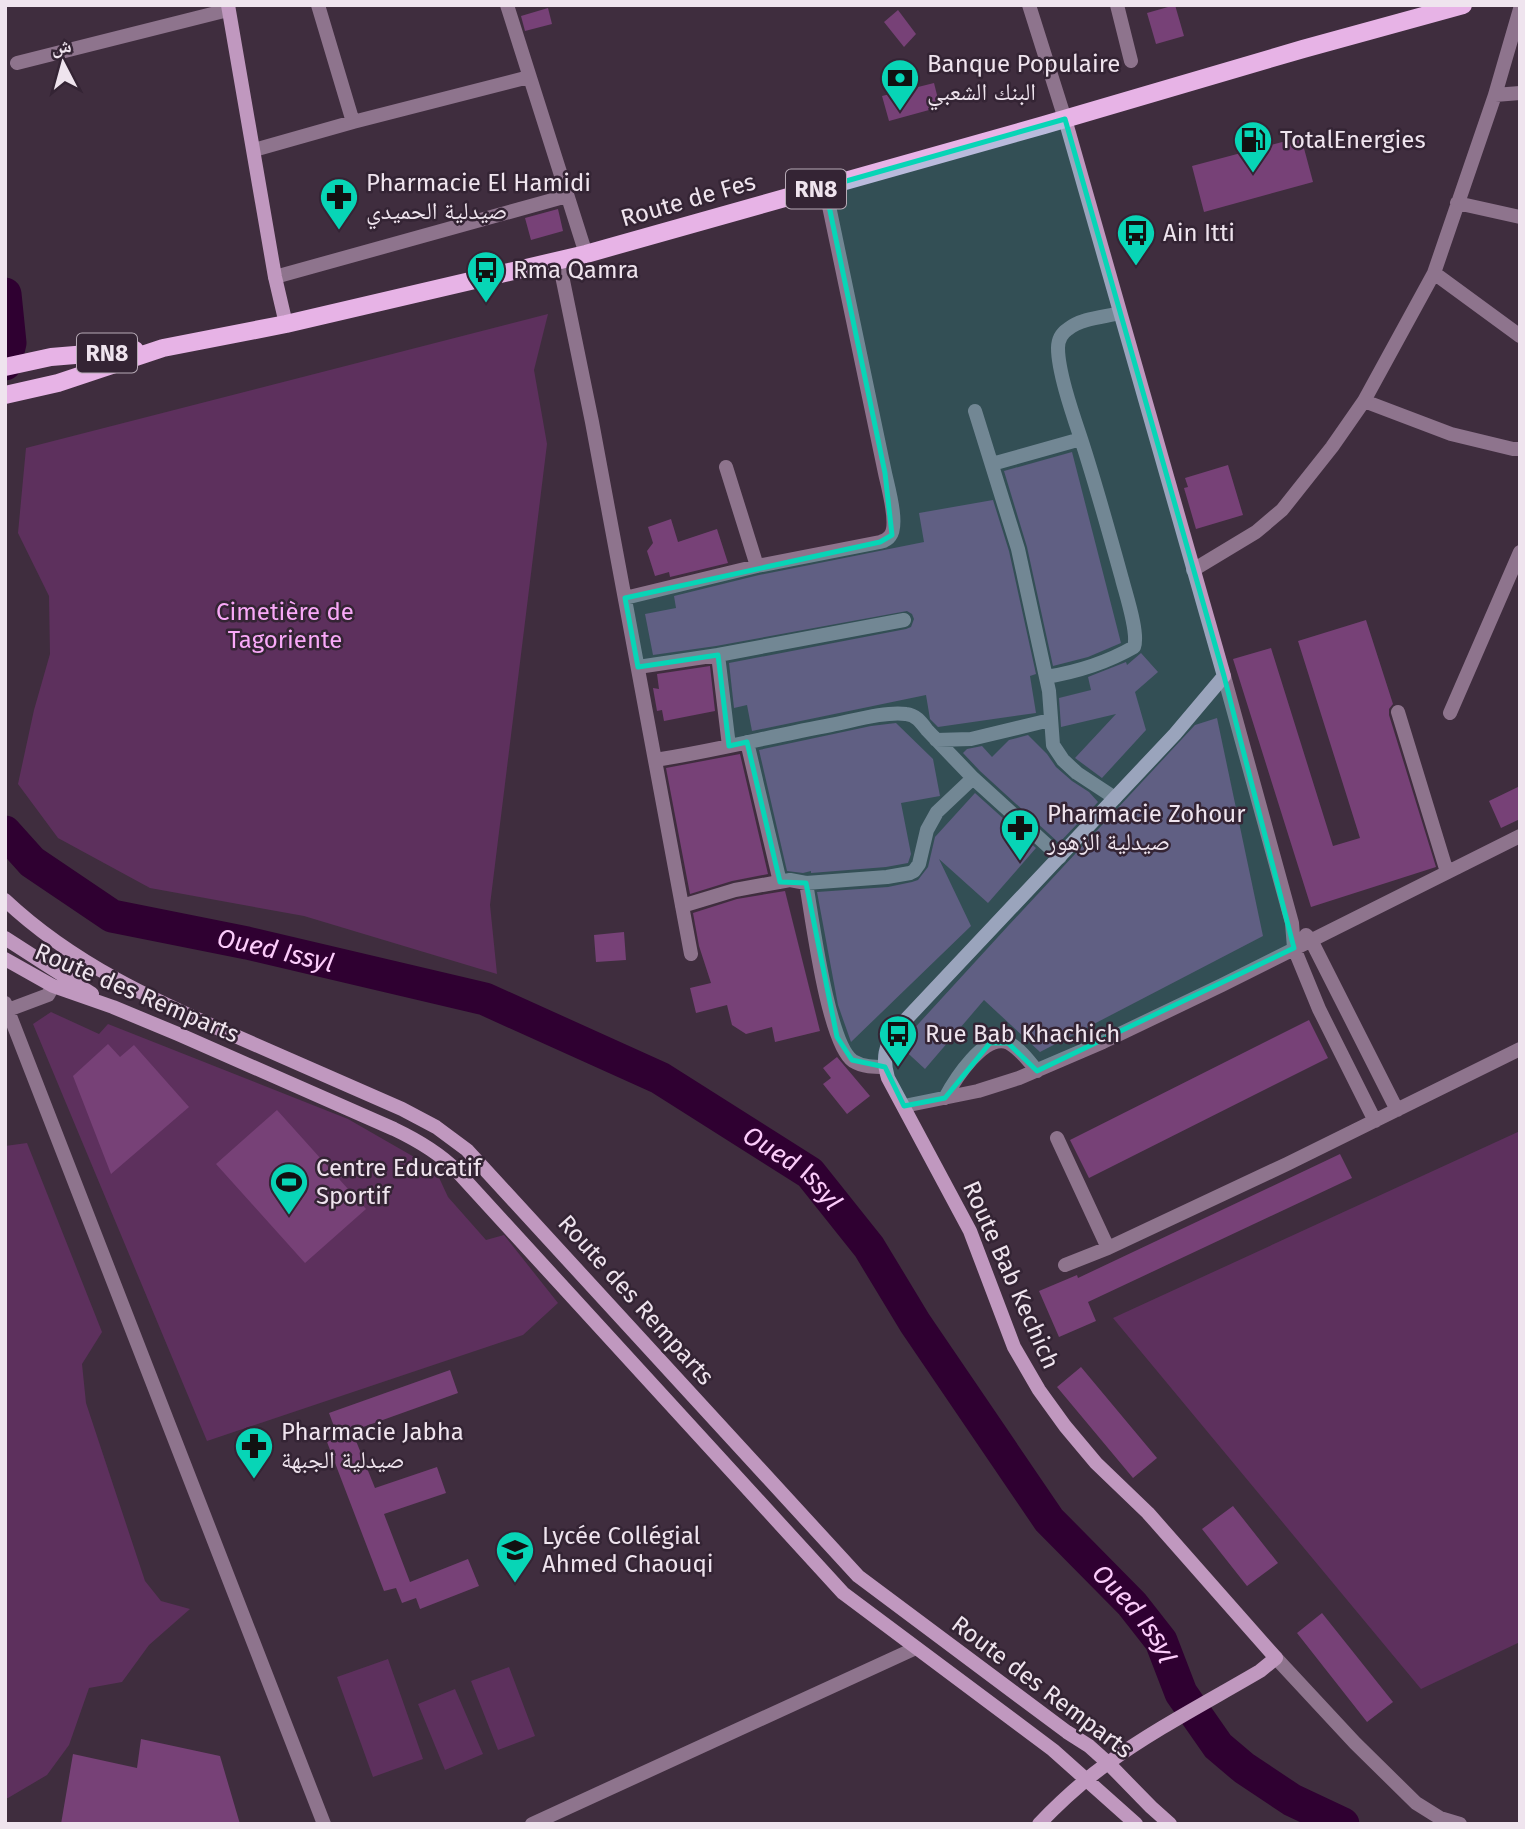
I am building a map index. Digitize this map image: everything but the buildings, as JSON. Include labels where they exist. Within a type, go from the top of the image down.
[{"type":"main road","name":"Route de Fes","points":[[5,367],[51,357],[163,348],[286,324],[559,261],[1463,5]]},
{"type":"main road","points":[[228,8],[275,277],[286,324]]},
{"type":"main road","points":[[885,1067],[884,1055],[896,1030],[1175,734],[1224,676],[1065,119]]},
{"type":"main road","name":"Route de Fes","points":[[5,394],[58,383],[163,348]]},
{"type":"main road","name":"Route des Remparts","points":[[5,900],[54,942],[114,979],[187,1015],[402,1109],[452,1138],[467,1150],[535,1223],[858,1576],[1089,1746],[1170,1824]]},
{"type":"main road","points":[[5,938],[113,1007]]},
{"type":"main road","name":"Route des Remparts","points":[[5,959],[53,986],[113,1007],[394,1129],[440,1156],[456,1170],[836,1587],[1053,1749],[1136,1824]]},
{"type":"main road","name":"Route Bab Kechich","points":[[885,1067],[888,1078],[970,1231],[1014,1347],[1038,1390],[1096,1463],[1148,1513],[1276,1658]]},
{"type":"main road","points":[[1039,1824],[1108,1763],[1260,1671],[1276,1658]]},
{"type":"street","points":[[318,5],[353,122]]},
{"type":"street","points":[[507,5],[586,254]]},
{"type":"street","points":[[1030,5],[1065,119]]},
{"type":"street","points":[[1116,5],[1131,61]]},
{"type":"street","points":[[17,64],[228,8]]},
{"type":"street","points":[[1193,570],[1256,532],[1282,510],[1364,401],[1434,273],[1495,95],[1520,9]]},
{"type":"street","points":[[254,150],[528,77]]},
{"type":"street","points":[[1495,95],[1520,93]]},
{"type":"street","points":[[625,597],[757,566],[880,542],[889,537],[894,526],[887,483],[825,187]]},
{"type":"street","points":[[275,277],[567,196]]},
{"type":"street","points":[[1457,203],[1520,217]]},
{"type":"street","points":[[559,261],[691,954]]},
{"type":"street","points":[[1434,273],[1520,336]]},
{"type":"street","points":[[1046,677],[1112,660],[1134,647],[1136,641],[1128,601],[1064,379],[1058,347],[1060,337],[1069,327],[1120,313]]},
{"type":"street","points":[[1364,401],[1451,435],[1520,449]]},
{"type":"street","points":[[975,411],[1018,549],[1049,691],[1053,745],[1063,760],[1077,773],[1115,798]]},
{"type":"street","points":[[992,464],[1081,439]]},
{"type":"street","points":[[726,467],[757,566]]},
{"type":"street","points":[[1450,713],[1520,552]]},
{"type":"street","points":[[638,667],[904,621]]},
{"type":"street","points":[[718,655],[729,746]]},
{"type":"street","points":[[1224,676],[1292,923],[1294,948],[1319,1009],[1375,1121]]},
{"type":"street","points":[[1398,712],[1447,872]]},
{"type":"street","points":[[655,760],[895,713],[908,714],[915,716],[973,778],[1060,857]]},
{"type":"street","points":[[936,740],[971,739],[1050,720]]},
{"type":"street","points":[[747,742],[780,882]]},
{"type":"street","points":[[682,906],[735,890],[790,880],[806,883],[902,875],[914,871],[922,856],[927,830],[937,812],[973,778]]},
{"type":"street","points":[[904,1106],[978,1091],[1019,1078],[1115,1037],[1520,836]]},
{"type":"street","points":[[806,883],[837,1037],[852,1060],[868,1067],[885,1067]]},
{"type":"street","points":[[1292,923],[1311,940],[1397,1110]]},
{"type":"street","points":[[53,986],[48,995],[7,1007],[324,1824]]},
{"type":"street","points":[[945,1098],[955,1081],[977,1055],[997,1041],[1008,1043],[1037,1071]]},
{"type":"street","points":[[1065,1265],[1108,1248],[1520,1049]]},
{"type":"street","points":[[1056,1138],[1108,1248]]},
{"type":"street","points":[[532,1824],[916,1648]]},
{"type":"street","points":[[1276,1658],[1355,1744],[1416,1803],[1440,1818],[1460,1824]]},
{"type":"highlighted area","points":[[1065,119],[1224,676],[1294,948],[1037,1071],[1008,1043],[990,1043],[945,1098],[904,1106],[885,1067],[852,1060],[837,1037],[806,883],[780,882],[747,742],[729,746],[718,655],[638,667],[625,598],[880,542],[892,535],[885,473],[825,187]]},
{"type":"green space","name":"Cimetière de Tagoriente","points":[[548,314],[534,370],[547,444],[490,905],[497,974],[304,916],[150,888],[58,838],[18,784],[34,710],[50,654],[49,596],[18,533],[26,448]]},
{"type":"green space","name":"Centre Educatif Sportif","points":[[51,1012],[99,1034],[108,1024],[348,1119],[435,1169],[448,1197],[486,1240],[504,1235],[558,1303],[523,1335],[207,1441],[33,1024]]},
{"type":"green space","points":[[1520,1131],[1520,1642],[1421,1689],[1113,1318]]},
{"type":"green space","points":[[27,1143],[102,1332],[82,1364],[86,1403],[145,1581],[161,1601],[190,1609],[149,1645],[122,1682],[89,1688],[69,1745],[47,1775],[5,1798],[5,1146]]},
{"type":"green space","points":[[388,1659],[423,1759],[373,1777],[337,1677]]},
{"type":"green space","points":[[509,1667],[535,1736],[498,1750],[471,1681]]},
{"type":"green space","points":[[455,1689],[483,1754],[445,1770],[418,1704]]},
{"type":"waterway","points":[[5,294],[10,343],[5,364]]},
{"type":"waterway","name":"Oued Issyl","points":[[5,832],[32,862],[112,916],[247,943],[485,999],[660,1078],[810,1173],[869,1247],[915,1323],[1049,1520],[1132,1604],[1161,1641],[1181,1693],[1218,1746],[1244,1768],[1292,1800],[1343,1824]]},
{"type":"place","name":"Banque Populaire البنك الشعبي","points":[[900,112]]},
{"type":"place","name":"TotalEnergies","points":[[1253,174]]},
{"type":"place","name":"Pharmacie El Hamidi صيدلية الحميدي","points":[[339,231]]},
{"type":"place","name":"Ain Itti","points":[[1136,267]]},
{"type":"place","name":"Rma Qamra","points":[[486,304]]},
{"type":"place","name":"Pharmacie Zohour صيدلية الزهور","points":[[1020,862]]},
{"type":"place","name":"Rue Bab Khachich","points":[[898,1068]]},
{"type":"place","name":"Centre Educatif Sportif","points":[[289,1216]]},
{"type":"place","name":"Pharmacie Jabha صيدلية الجبهة","points":[[254,1480]]},
{"type":"place","name":"Lycée Collégial Ahmed Chaouqi","points":[[515,1584]]}]
